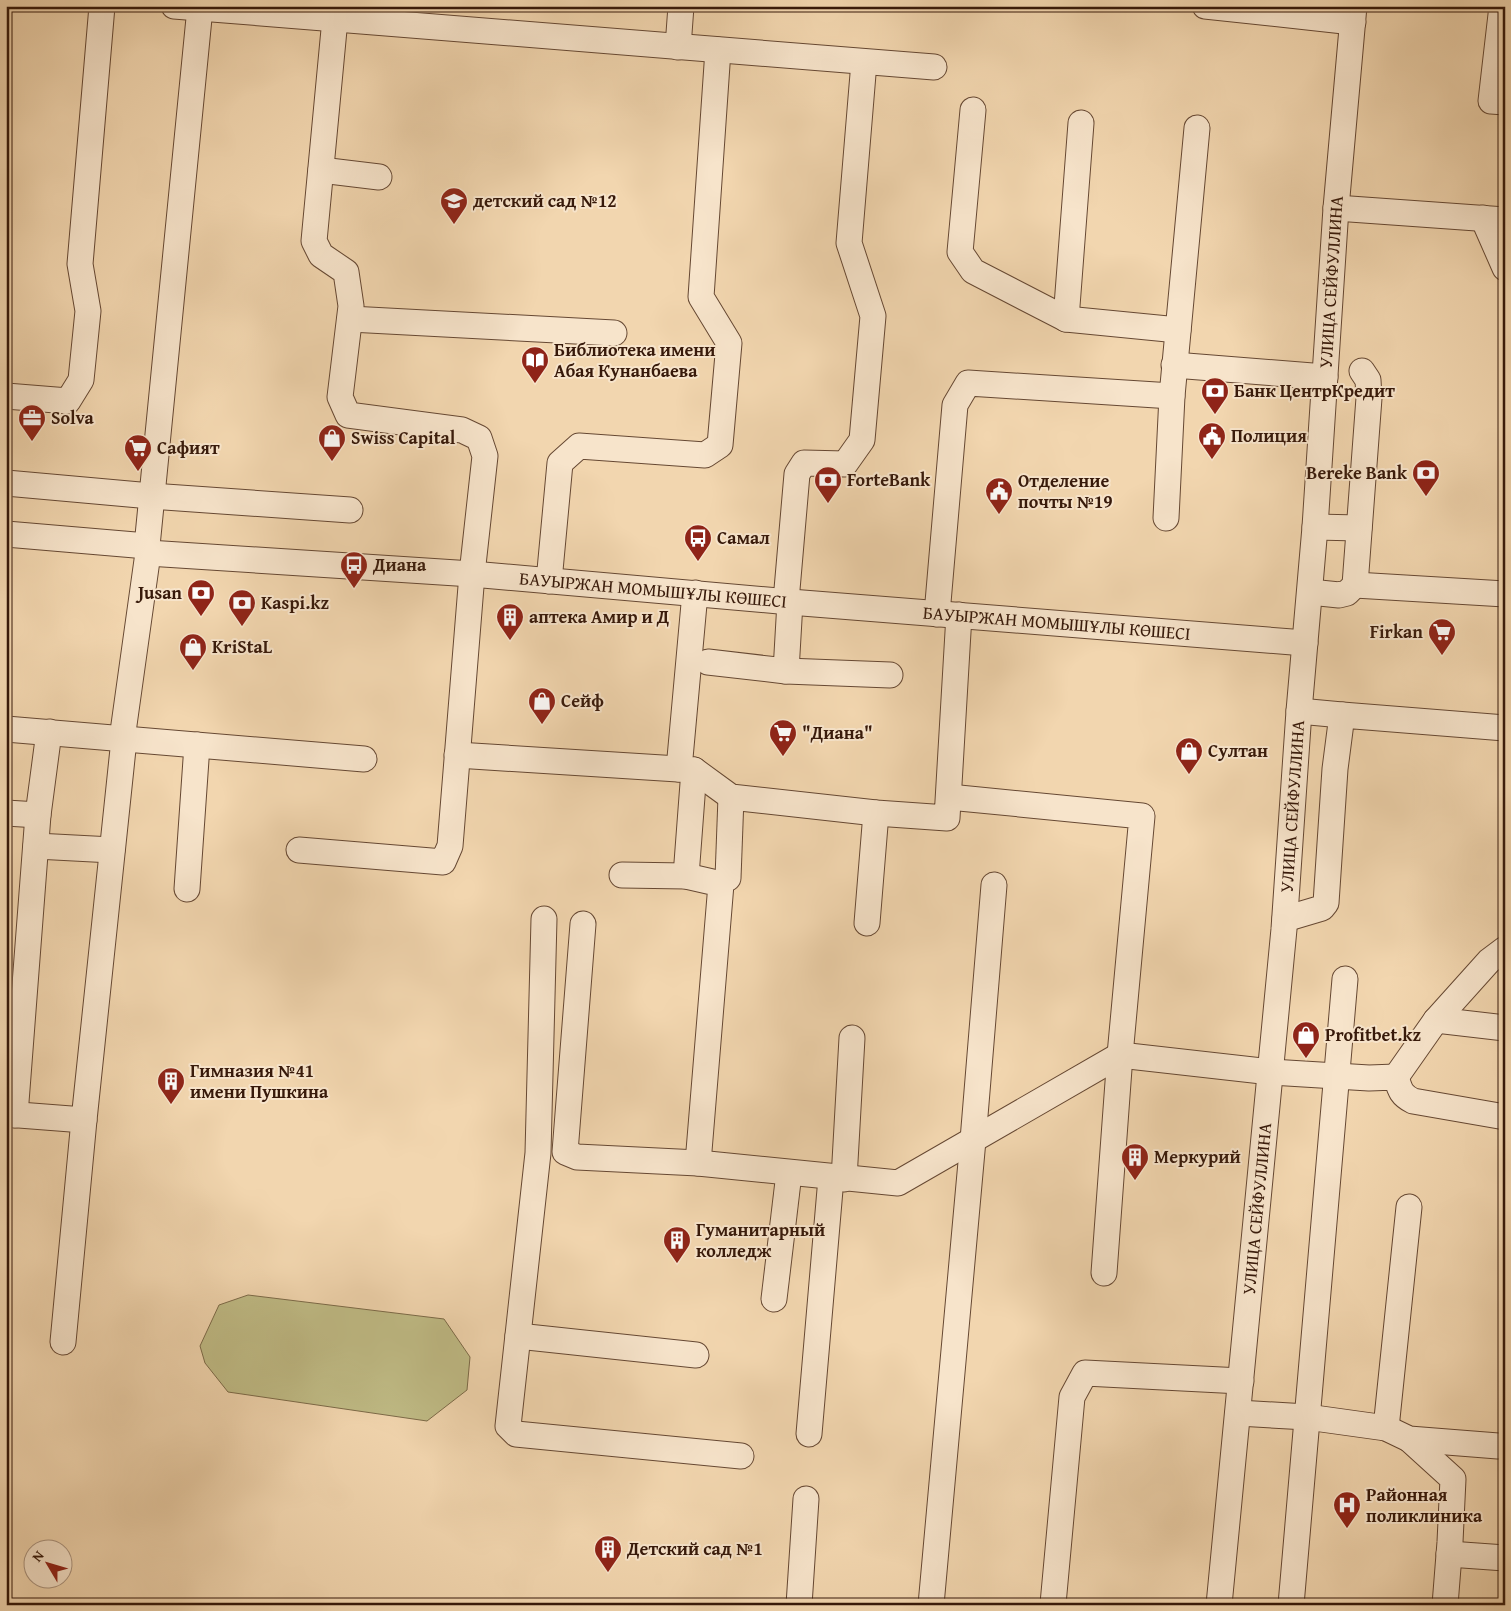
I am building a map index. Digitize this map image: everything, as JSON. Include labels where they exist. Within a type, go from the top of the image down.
[{"type":"street","points":[[6,396],[68,402],[81,380],[88,311],[80,264],[102,6]]},
{"type":"street","points":[[174,6],[934,67]]},
{"type":"street","points":[[678,46],[681,6]]},
{"type":"street","points":[[1205,6],[1354,14]]},
{"type":"street","points":[[1502,6],[1491,101],[1505,102]]},
{"type":"street","points":[[63,1342],[123,749],[122,739],[148,549],[151,496],[200,8]]},
{"type":"street","name":"УЛИЦА СЕЙФУЛЛИНА","points":[[1219,1605],[1285,919],[1299,711],[1315,527],[1336,208],[1354,14]]},
{"type":"street","points":[[299,850],[443,862],[450,846],[472,574],[485,456],[479,438],[462,430],[348,415],[340,397],[351,306],[346,272],[321,255],[314,241],[335,19]]},
{"type":"street","points":[[549,581],[560,463],[579,446],[705,455],[720,445],[729,343],[701,298],[718,50]]},
{"type":"street","points":[[786,671],[788,601],[797,474],[804,463],[845,464],[862,440],[873,316],[849,242],[864,62]]},
{"type":"street","points":[[973,110],[960,252],[973,271],[1066,319],[1178,330]]},
{"type":"street","points":[[1066,319],[1081,123]]},
{"type":"street","points":[[1166,518],[1174,365],[1197,128]]},
{"type":"street","points":[[321,170],[379,177]]},
{"type":"street","points":[[1336,208],[1494,219],[1505,268]]},
{"type":"street","points":[[350,319],[614,334]]},
{"type":"street","points":[[1174,365],[1325,377]]},
{"type":"street","points":[[1310,592],[1339,595],[1347,593],[1355,585],[1369,398],[1368,380],[1362,371]]},
{"type":"street","points":[[457,755],[686,770],[731,796],[876,813],[947,818],[949,796],[948,614],[955,404],[968,383],[1172,396]]},
{"type":"street","points":[[6,484],[350,510]]},
{"type":"street","points":[[1315,527],[1359,528]]},
{"type":"street","name":"БАУЫРЖАН МОМЫШҰЛЫ КӨШЕСІ","points":[[6,534],[148,549],[1305,642]]},
{"type":"street","points":[[1355,585],[1505,594]]},
{"type":"street","points":[[686,876],[686,770],[695,593]]},
{"type":"street","points":[[708,662],[786,671],[890,675]]},
{"type":"street","points":[[1299,711],[1505,728]]},
{"type":"street","points":[[1285,919],[1322,908],[1326,903],[1335,769],[1342,715]]},
{"type":"street","points":[[6,729],[364,759]]},
{"type":"street","points":[[48,732],[38,815],[11,1115],[84,1120]]},
{"type":"street","points":[[187,889],[197,745]]},
{"type":"street","points":[[1296,767],[1335,769]]},
{"type":"street","points":[[728,878],[731,796]]},
{"type":"street","points":[[949,796],[1142,816],[1120,1055],[1104,1273]]},
{"type":"street","points":[[6,813],[38,815]]},
{"type":"street","points":[[867,923],[876,813]]},
{"type":"street","points":[[36,846],[112,850]]},
{"type":"street","points":[[622,875],[686,876],[721,884],[698,1164]]},
{"type":"street","points":[[931,1605],[994,885]]},
{"type":"street","points":[[544,919],[538,1153],[508,1426],[516,1434],[741,1456]]},
{"type":"street","points":[[565,1152],[583,924]]},
{"type":"street","points":[[1396,1077],[1436,1020],[1489,961],[1505,949]]},
{"type":"street","points":[[1291,1605],[1345,979]]},
{"type":"street","points":[[1436,1020],[1505,1028]]},
{"type":"street","points":[[809,1434],[852,1038]]},
{"type":"street","points":[[538,1153],[565,1152],[578,1157],[698,1164],[898,1183],[1120,1055],[1271,1072],[1369,1078],[1396,1077]]},
{"type":"street","points":[[1396,1077],[1401,1092],[1405,1097],[1413,1101],[1505,1117]]},
{"type":"street","points":[[774,1299],[789,1173]]},
{"type":"street","points":[[1386,1428],[1409,1207]]},
{"type":"street","points":[[518,1336],[696,1355]]},
{"type":"street","points":[[1053,1604],[1072,1397],[1085,1372],[1241,1381]]},
{"type":"street","points":[[1238,1413],[1307,1417],[1386,1428],[1409,1439],[1453,1478],[1445,1605]]},
{"type":"street","points":[[1409,1439],[1498,1446]]},
{"type":"street","points":[[799,1605],[806,1498]]},
{"type":"street","points":[[1449,1554],[1505,1558]]},
{"type":"shaded area","points":[[248,1295],[444,1319],[470,1357],[467,1390],[427,1421],[228,1392],[205,1363],[200,1346],[219,1305]]},
{"type":"place","name":"детский сад №12","points":[[454,225]]},
{"type":"place","name":"Библиотека имени Абая Кунанбаева","points":[[535,384]]},
{"type":"place","name":"Банк ЦентрКредит","points":[[1215,415]]},
{"type":"place","name":"Solva","points":[[32,442]]},
{"type":"place","name":"Полиция","points":[[1212,460]]},
{"type":"place","name":"Swiss Capital","points":[[332,462]]},
{"type":"place","name":"Сафият","points":[[138,472]]},
{"type":"place","name":"Bereke Bank","points":[[1426,497]]},
{"type":"place","name":"ForteBank","points":[[828,504]]},
{"type":"place","name":"Отделение почты №19","points":[[999,515]]},
{"type":"place","name":"Самал","points":[[698,562]]},
{"type":"place","name":"Диана","points":[[354,589]]},
{"type":"place","name":"Jusan","points":[[201,617]]},
{"type":"place","name":"Kaspi.kz","points":[[242,627]]},
{"type":"place","name":"аптека Амир и Д","points":[[510,641]]},
{"type":"place","name":"Firkan","points":[[1442,656]]},
{"type":"place","name":"KriStaL","points":[[193,671]]},
{"type":"place","name":"Сейф","points":[[542,725]]},
{"type":"place","name":"\"Диана\"","points":[[783,757]]},
{"type":"place","name":"Султан","points":[[1189,775]]},
{"type":"place","name":"Profitbet.kz","points":[[1306,1059]]},
{"type":"place","name":"Гимназия №41 имени Пушкина","points":[[171,1105]]},
{"type":"place","name":"Меркурий","points":[[1135,1181]]},
{"type":"place","name":"Гуманитарный колледж","points":[[677,1264]]},
{"type":"place","name":"Районная поликлиника","points":[[1347,1529]]},
{"type":"place","name":"Детский сад №1","points":[[608,1573]]}]
